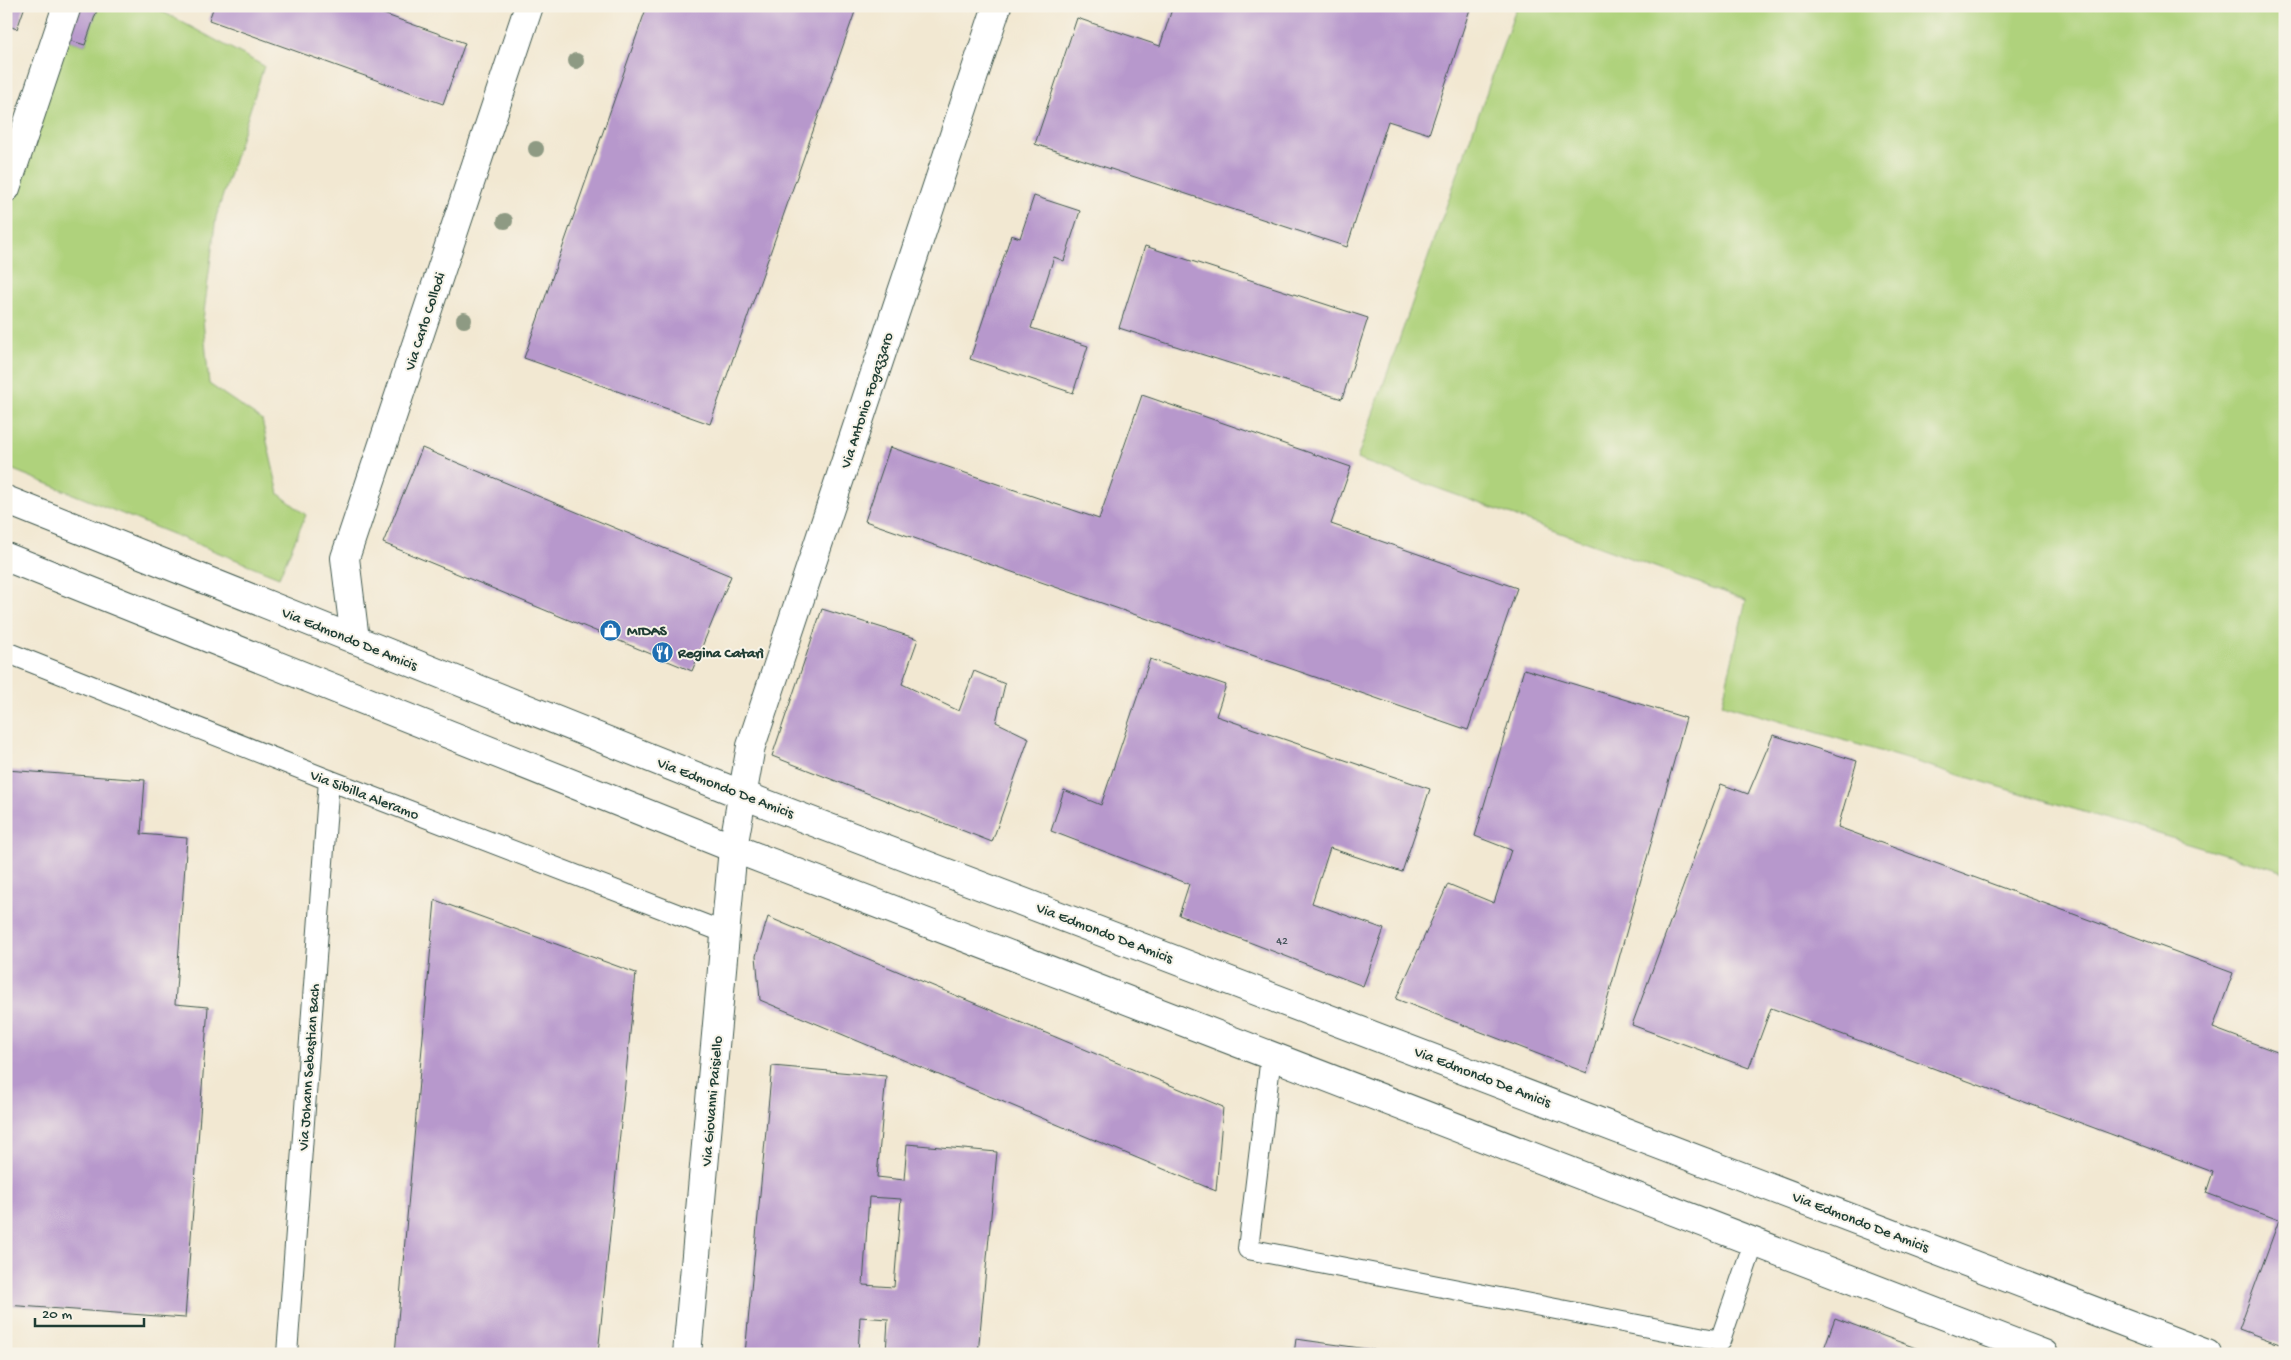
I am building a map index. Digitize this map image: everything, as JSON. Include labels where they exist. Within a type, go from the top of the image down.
[{"type":"main road","points":[[6,188],[67,6]]},
{"type":"main road","name":"Via Carlo Collodi","points":[[355,640],[345,558],[529,6]]},
{"type":"main road","name":"Via Antonio Fogazzaro","points":[[733,848],[754,737],[997,6]]},
{"type":"main road","name":"Via Edmondo De Amicis","points":[[6,500],[743,795],[2207,1354]]},
{"type":"main road","points":[[6,557],[733,848],[2044,1354]]},
{"type":"main road","name":"Via Giovanni Paisiello","points":[[688,1354],[733,848]]},
{"type":"lane","name":"Via Sibilla Aleramo","points":[[6,652],[329,780],[726,933]]},
{"type":"lane","name":"Via Johann Sebastian Bach","points":[[287,1354],[329,780]]},
{"type":"lane","points":[[1271,1056],[1248,1250],[1720,1341],[1754,1242]]},
{"type":"green space","points":[[86,6],[152,6],[264,66],[216,217],[203,320],[209,384],[262,420],[279,494],[306,515],[279,577],[6,467],[6,223],[65,39],[85,45],[97,10]]},
{"type":"green space","points":[[1517,6],[2285,6],[2285,872],[1722,704],[1746,600],[1357,459]]},
{"type":"building","points":[[6,6],[25,6],[17,29],[6,25]]},
{"type":"building","points":[[76,6],[86,6],[97,10],[85,45],[65,39]]},
{"type":"building","points":[[214,6],[361,6],[465,43],[443,104],[209,20]]},
{"type":"building","points":[[647,6],[857,6],[710,424],[524,358]]},
{"type":"building","points":[[1173,6],[1471,6],[1429,134],[1388,121],[1347,247],[1035,144],[1077,18],[1160,46]]},
{"type":"building","points":[[1034,196],[1080,211],[1064,261],[1054,257],[1031,328],[1088,346],[1073,393],[970,359],[1011,235],[1020,238]]},
{"type":"building","points":[[1145,246],[1368,318],[1342,399],[1119,328]]},
{"type":"building","points":[[1142,395],[1351,467],[1331,524],[1517,588],[1468,730],[865,521],[890,447],[1099,519]]},
{"type":"building","points":[[422,448],[731,576],[692,671],[383,543]]},
{"type":"building","points":[[822,609],[918,639],[902,684],[959,711],[974,671],[1005,684],[996,722],[1029,738],[992,842],[772,756]]},
{"type":"building","points":[[1150,659],[1226,685],[1216,716],[1430,789],[1402,872],[1330,848],[1312,903],[1384,929],[1363,986],[1179,915],[1189,884],[1051,831],[1064,790],[1101,805]]},
{"type":"building","points":[[1524,669],[1686,718],[1587,1073],[1396,999],[1448,884],[1494,903],[1511,850],[1475,836]]},
{"type":"building","points":[[1773,735],[1857,761],[1838,827],[2233,973],[2213,1028],[2285,1055],[2285,1346],[2239,1329],[2279,1220],[2206,1193],[2213,1172],[1771,1008],[1749,1068],[1632,1025],[1721,784],[1748,794]]},
{"type":"building","points":[[6,770],[145,780],[141,834],[187,838],[175,1004],[208,1007],[185,1318],[6,1305]]},
{"type":"building","points":[[435,900],[636,973],[598,1354],[395,1354]]},
{"type":"building","points":[[768,917],[1223,1107],[1216,1191],[760,1000],[756,956]]},
{"type":"building","points":[[772,1066],[886,1076],[877,1177],[904,1180],[907,1144],[997,1152],[978,1354],[886,1354],[888,1319],[860,1317],[858,1354],[745,1354]],"holes":[[[869,1197],[901,1199],[894,1287],[863,1285]]]},
{"type":"building","points":[[1835,1318],[1932,1354],[1822,1354]]},
{"type":"building","points":[[1296,1339],[1396,1353],[1396,1354],[1294,1354]]},
{"type":"place","name":"MIDAS","points":[[611,630]]},
{"type":"place","name":"Regina Catarì","points":[[662,652]]}]
